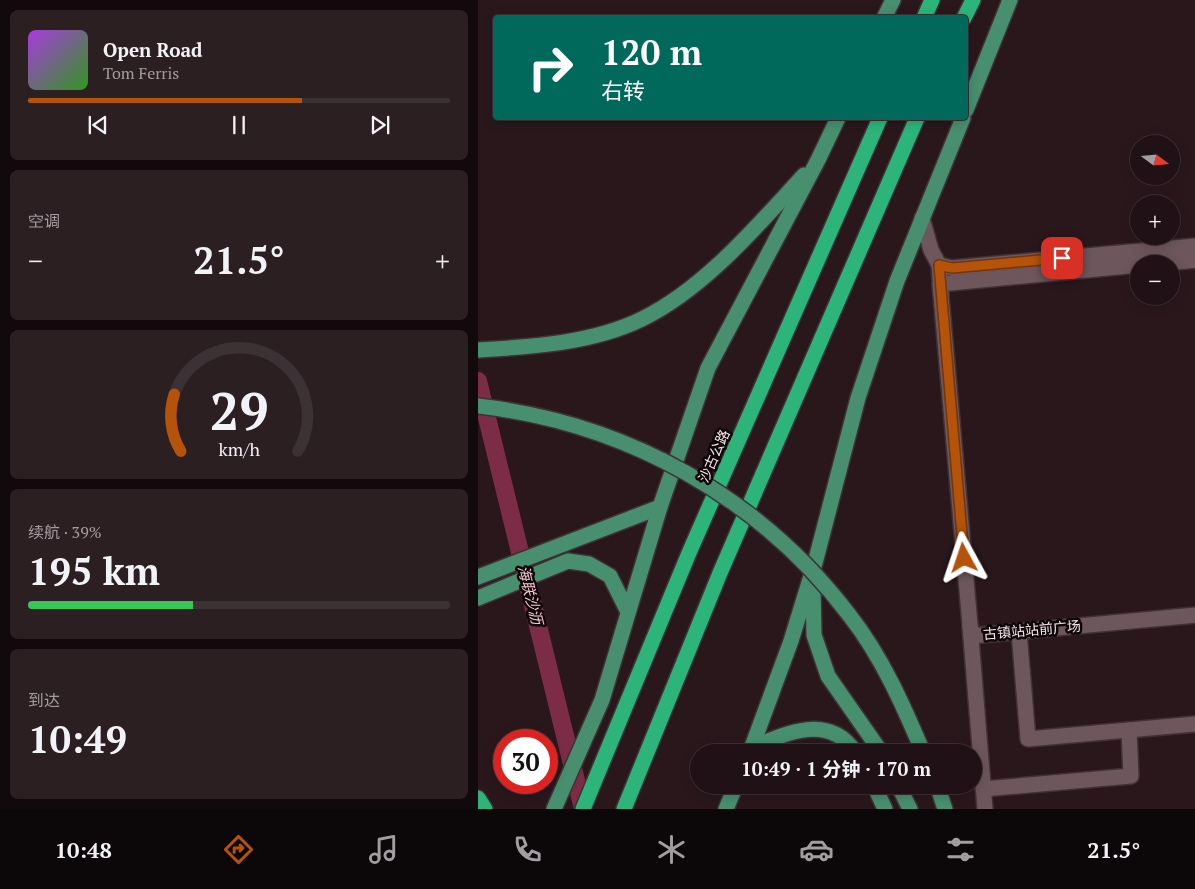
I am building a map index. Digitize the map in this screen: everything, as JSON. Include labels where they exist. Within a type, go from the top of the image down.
[{"type":"highway","points":[[925,15],[932,0]]},
{"type":"highway","points":[[966,15],[973,0]]},
{"type":"highway","name":"沙古公路","points":[[583,809],[690,553],[879,120]]},
{"type":"highway","points":[[624,809],[690,646],[916,120]]},
{"type":"highway","points":[[478,798],[485,809]]},
{"type":"main road","points":[[886,15],[893,0]]},
{"type":"main road","points":[[968,105],[1010,0]]},
{"type":"main road","points":[[554,809],[602,700],[627,610],[708,368],[818,160],[837,120]]},
{"type":"main road","points":[[753,744],[791,641],[815,563],[858,398],[897,281],[962,120]]},
{"type":"main road","points":[[478,350],[544,344],[591,336],[641,320],[672,303],[737,247],[818,160]]},
{"type":"main road","points":[[478,406],[515,411],[562,421],[610,437],[682,468],[768,527],[806,562],[851,617],[894,686],[919,744]]},
{"type":"main road","points":[[482,575],[556,545],[660,507]]},
{"type":"main road","points":[[485,596],[561,564],[568,562],[589,564],[610,576],[627,610]]},
{"type":"main road","points":[[815,563],[812,602],[814,634],[828,676],[875,744]]},
{"type":"main road","points":[[765,744],[802,728],[829,732],[850,744]]},
{"type":"main road","points":[[726,809],[732,794]]},
{"type":"main road","points":[[878,794],[885,809]]},
{"type":"main road","points":[[902,794],[910,809]]},
{"type":"main road","points":[[940,794],[946,809]]},
{"type":"street","points":[[990,51],[1014,0]]},
{"type":"street","points":[[922,218],[931,250],[939,265],[985,809]]},
{"type":"street","points":[[939,265],[952,268],[1196,246]]},
{"type":"street","points":[[1180,262],[1196,260]]},
{"type":"street","points":[[940,284],[1130,266]]},
{"type":"street","points":[[971,636],[1196,615]]},
{"type":"street","name":"古镇站站前广场","points":[[971,636],[1196,615]]},
{"type":"street","points":[[1019,632],[1028,739],[1196,724]]},
{"type":"street","points":[[983,789],[1131,776],[1129,730]]},
{"type":"waterway","name":"海联沙沥","points":[[478,381],[583,809]]},
{"type":"route","points":[[964,558],[939,265],[952,268],[1062,258]]}]
